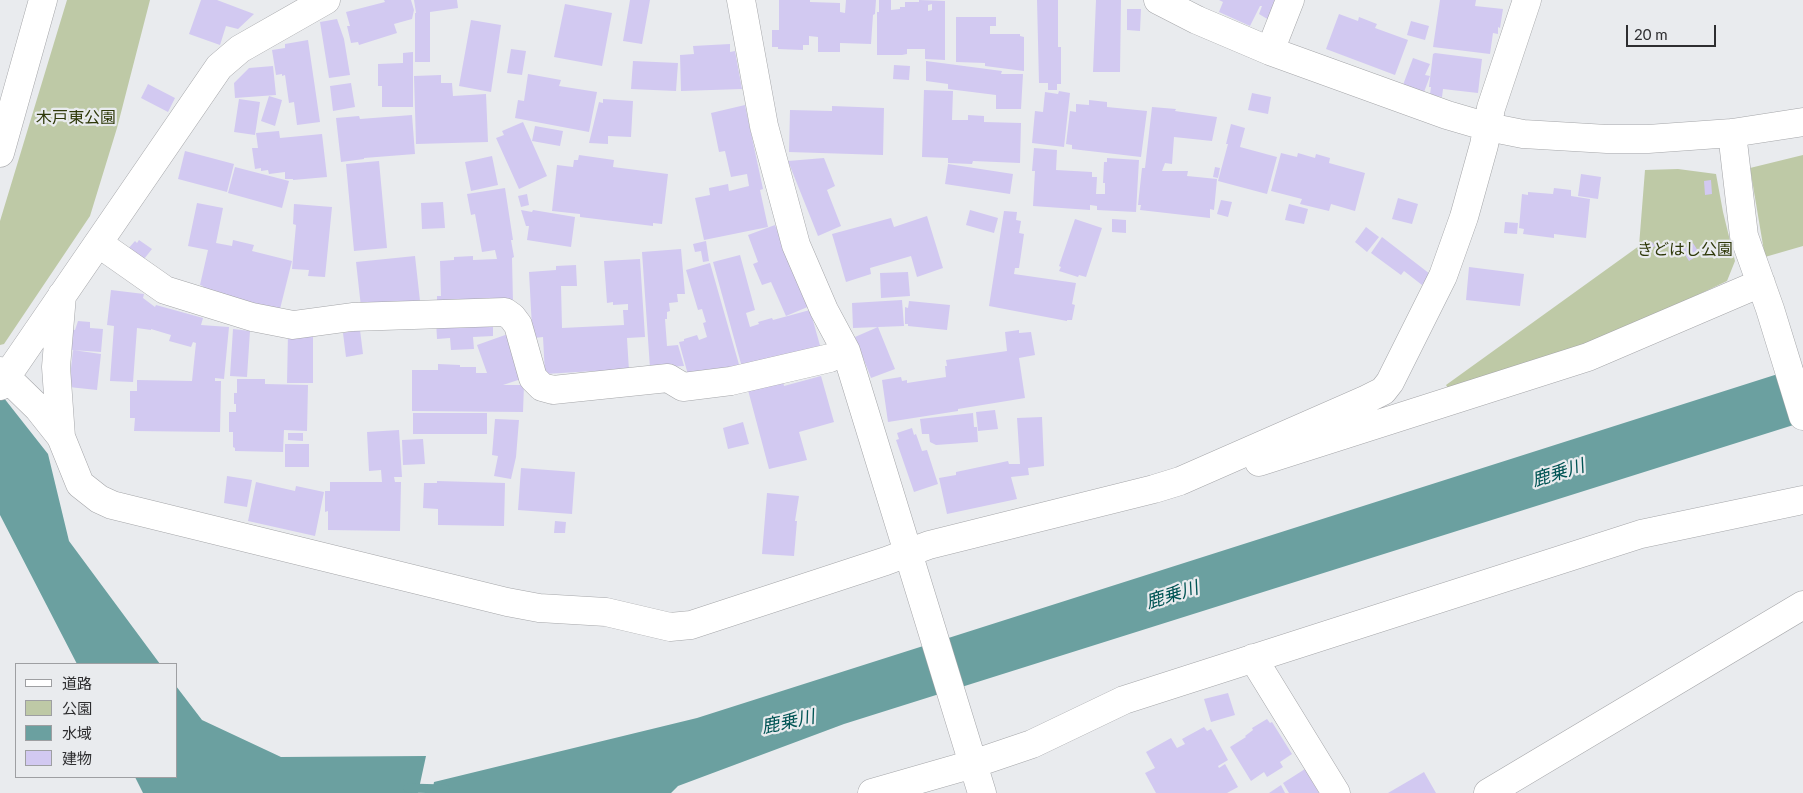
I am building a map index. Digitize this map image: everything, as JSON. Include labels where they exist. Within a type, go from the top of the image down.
[{"type":"street","points":[[0,153],[43,0]]},
{"type":"street","points":[[326,0],[240,49],[219,67],[2,378],[38,408],[60,437],[80,484],[99,500],[112,505],[507,602],[539,608],[606,612],[670,627],[691,625],[911,564],[929,544],[1274,458],[1588,357],[1761,283]]},
{"type":"street","points":[[741,0],[764,126],[796,245],[824,310],[846,351],[982,793]]},
{"type":"street","points":[[1158,0],[1198,20],[1270,51],[1447,115],[1488,127],[1523,134],[1607,139],[1648,139],[1732,133],[1803,122]]},
{"type":"street","points":[[1270,51],[1290,0]]},
{"type":"street","points":[[1180,480],[1367,399],[1383,391],[1390,382],[1443,276],[1464,217],[1488,127],[1491,108],[1527,0]]},
{"type":"street","points":[[1732,133],[1744,236],[1770,309],[1803,416]]},
{"type":"street","points":[[98,243],[165,290],[252,317],[292,325],[352,317],[505,312],[518,325],[533,378],[542,387],[553,390],[668,378],[683,387],[731,381],[830,358],[846,351]]},
{"type":"street","points":[[60,437],[56,367],[62,294]]},
{"type":"street","points":[[872,793],[970,754],[1032,744],[1124,700],[1641,534],[1803,500]]},
{"type":"street","points":[[1488,793],[1803,605]]},
{"type":"street","points":[[1253,658],[1336,793]]},
{"type":"green space","name":"木戸東公園","points":[[67,0],[150,0],[117,128],[90,216],[4,344],[0,345],[0,221]]},
{"type":"green space","name":"きどはし公園","points":[[1803,155],[1803,246],[1765,257],[1750,168]]},
{"type":"green space","name":"きどはし公園","points":[[1678,169],[1716,174],[1735,261],[1727,281],[1592,345],[1450,392],[1446,385],[1639,246],[1645,170]]},
{"type":"water","name":"鹿乗川","points":[[1803,366],[1803,422],[844,724],[678,786],[671,793],[432,793],[434,782],[697,718]]},
{"type":"water","points":[[0,393],[48,454],[69,541],[159,663],[76,663],[0,515]]},
{"type":"water","points":[[178,689],[202,720],[281,757],[426,756],[418,793],[143,793],[136,778],[178,778]]},
{"type":"building","points":[[201,0],[217,0],[254,14],[238,29],[226,26],[220,45],[189,34]]},
{"type":"building","points":[[384,0],[411,0],[414,10],[412,19],[394,24],[397,33],[359,45],[358,42],[351,43],[347,26],[350,26],[346,12],[385,2]]},
{"type":"building","points":[[414,0],[457,0],[458,8],[430,12],[430,62],[415,62],[416,13]]},
{"type":"building","points":[[630,0],[650,0],[642,44],[623,41]]},
{"type":"building","points":[[779,0],[810,0],[810,2],[840,3],[840,12],[845,13],[846,0],[876,0],[871,44],[840,43],[840,52],[818,52],[818,37],[809,36],[809,45],[803,45],[803,50],[772,47],[772,30],[779,30]]},
{"type":"building","points":[[879,0],[891,0],[891,10],[905,7],[905,2],[919,2],[919,0],[945,1],[945,60],[925,59],[925,49],[907,49],[907,54],[902,55],[877,55],[877,12],[879,12]],"holes":[[[932,4],[932,10],[928,11],[928,5]]]},
{"type":"building","points":[[1037,0],[1058,0],[1058,47],[1061,47],[1061,84],[1057,84],[1057,90],[1048,90],[1048,83],[1039,83]]},
{"type":"building","points":[[1096,0],[1121,0],[1120,72],[1093,72]]},
{"type":"building","points":[[1219,0],[1279,0],[1269,20],[1259,14],[1262,6],[1260,6],[1250,26],[1219,12],[1223,2]]},
{"type":"building","points":[[1440,0],[1476,0],[1475,6],[1503,9],[1498,34],[1493,33],[1490,54],[1433,47]]},
{"type":"building","points":[[565,4],[612,13],[602,66],[554,57]]},
{"type":"building","points":[[1127,9],[1141,9],[1140,31],[1127,30]]},
{"type":"building","points":[[1339,14],[1358,21],[1359,17],[1377,24],[1375,28],[1408,40],[1395,75],[1326,49]]},
{"type":"building","points":[[956,17],[996,17],[996,26],[990,26],[990,34],[1020,34],[1020,36],[1024,37],[1024,71],[985,66],[985,63],[956,62]]},
{"type":"building","points":[[337,19],[344,39],[350,75],[329,78],[320,22]]},
{"type":"building","points":[[471,20],[501,25],[491,92],[459,86]]},
{"type":"building","points":[[1411,21],[1429,26],[1425,40],[1407,35]]},
{"type":"building","points":[[308,40],[320,122],[297,125],[294,102],[289,103],[285,75],[276,75],[272,50],[285,48],[285,44]]},
{"type":"building","points":[[730,44],[730,52],[735,51],[742,89],[681,91],[680,55],[694,54],[693,46]]},
{"type":"building","points":[[511,49],[526,51],[522,75],[507,73]]},
{"type":"building","points":[[413,52],[413,107],[382,107],[382,86],[378,86],[378,64],[403,63],[403,53]]},
{"type":"building","points":[[1433,54],[1482,59],[1478,93],[1443,89],[1442,97],[1430,95],[1431,87],[1429,87]]},
{"type":"building","points":[[1413,58],[1430,64],[1425,75],[1430,76],[1424,92],[1403,85]]},
{"type":"building","points":[[633,61],[678,63],[676,91],[631,89]]},
{"type":"building","points":[[926,61],[1002,71],[1001,74],[1023,74],[1021,109],[996,109],[996,95],[948,89],[948,84],[926,81]]},
{"type":"building","points":[[894,65],[910,66],[909,80],[893,79]]},
{"type":"building","points":[[273,66],[276,95],[235,98],[234,83],[249,68]]},
{"type":"building","points":[[528,74],[561,80],[559,86],[597,92],[589,132],[515,118],[518,100],[524,101]]},
{"type":"building","points":[[441,75],[441,83],[452,83],[453,96],[486,94],[488,142],[416,144],[414,76]]},
{"type":"building","points":[[351,83],[355,107],[333,111],[330,86]]},
{"type":"building","points":[[148,84],[175,98],[168,112],[141,98]]},
{"type":"building","points":[[924,90],[953,91],[952,120],[968,120],[968,115],[984,116],[984,122],[1021,123],[1020,163],[973,161],[972,164],[948,163],[948,158],[922,157]]},
{"type":"building","points":[[1059,91],[1070,93],[1064,147],[1032,143],[1035,111],[1043,112],[1045,92],[1058,94]]},
{"type":"building","points":[[1252,93],[1271,97],[1268,114],[1248,110]]},
{"type":"building","points":[[269,96],[282,100],[275,126],[261,121]]},
{"type":"building","points":[[239,99],[260,102],[255,135],[234,132]]},
{"type":"building","points":[[603,99],[633,101],[631,137],[608,136],[608,144],[589,143],[599,102],[603,103]]},
{"type":"building","points":[[1089,100],[1107,102],[1107,107],[1147,111],[1141,157],[1072,149],[1072,145],[1066,144],[1070,111],[1076,112],[1076,104],[1089,105]]},
{"type":"building","points":[[745,105],[763,189],[760,190],[768,227],[704,240],[695,198],[710,195],[709,188],[728,184],[729,191],[749,186],[747,174],[731,177],[725,151],[719,152],[711,113]]},
{"type":"building","points":[[832,106],[884,108],[883,155],[789,152],[790,110],[832,111]]},
{"type":"building","points":[[1152,107],[1176,109],[1175,111],[1217,117],[1212,141],[1174,137],[1172,164],[1165,163],[1162,171],[1188,171],[1187,176],[1217,179],[1214,210],[1210,209],[1210,218],[1140,210],[1141,205],[1138,205],[1142,168],[1145,168]]},
{"type":"building","points":[[412,115],[415,154],[364,158],[341,162],[336,118],[359,116],[360,119]]},
{"type":"building","points":[[523,122],[547,176],[519,189],[496,138],[504,135],[502,131]]},
{"type":"building","points":[[1231,124],[1245,128],[1240,147],[1277,157],[1267,194],[1218,181],[1228,144],[1226,144]]},
{"type":"building","points":[[535,126],[563,131],[560,146],[532,141]]},
{"type":"building","points":[[279,131],[280,138],[322,134],[327,177],[293,180],[285,179],[285,172],[269,174],[268,170],[261,171],[261,168],[255,169],[252,148],[258,148],[256,133]]},
{"type":"building","points":[[1034,148],[1057,150],[1056,170],[1092,172],[1092,177],[1097,177],[1096,194],[1105,194],[1105,183],[1103,183],[1104,162],[1107,162],[1107,158],[1139,160],[1136,212],[1097,210],[1097,206],[1090,205],[1090,210],[1033,206],[1035,171],[1032,171]]},
{"type":"building","points":[[185,151],[234,164],[227,192],[178,179]]},
{"type":"building","points":[[1281,153],[1297,157],[1298,153],[1315,158],[1316,154],[1330,158],[1329,163],[1365,173],[1355,211],[1331,204],[1329,211],[1300,204],[1302,199],[1271,191]]},
{"type":"building","points":[[579,155],[614,160],[613,167],[668,174],[662,224],[653,223],[653,226],[580,217],[580,214],[552,211],[557,165],[573,167],[574,160],[578,160]]},
{"type":"building","points":[[492,156],[498,185],[471,191],[465,162]]},
{"type":"building","points":[[824,158],[835,186],[827,190],[841,226],[818,236],[788,161]]},
{"type":"building","points":[[379,161],[387,248],[354,251],[346,164]]},
{"type":"building","points":[[948,164],[1013,174],[1010,194],[945,184]]},
{"type":"building","points":[[235,167],[289,181],[282,208],[228,193]]},
{"type":"building","points":[[1215,167],[1220,168],[1218,178],[1213,177]]},
{"type":"building","points":[[1581,174],[1601,177],[1598,199],[1578,196]]},
{"type":"building","points":[[1711,180],[1712,194],[1705,195],[1704,181]]},
{"type":"building","points":[[505,188],[513,240],[511,240],[514,257],[512,258],[513,303],[437,303],[437,296],[441,296],[440,261],[454,260],[454,257],[473,256],[473,260],[497,259],[495,250],[482,252],[475,214],[471,215],[467,194]]},
{"type":"building","points":[[1554,188],[1571,190],[1571,196],[1590,199],[1586,238],[1554,234],[1554,238],[1523,234],[1524,229],[1519,228],[1522,194],[1528,195],[1528,192],[1553,194]]},
{"type":"building","points":[[527,194],[529,205],[521,207],[518,196]]},
{"type":"building","points":[[1398,198],[1418,204],[1412,224],[1392,219]]},
{"type":"building","points":[[1221,200],[1232,202],[1228,217],[1217,214]]},
{"type":"building","points":[[443,202],[445,228],[422,229],[421,203]]},
{"type":"building","points":[[197,203],[223,208],[216,243],[232,246],[233,240],[254,245],[252,251],[292,261],[280,309],[202,291],[203,286],[200,285],[208,250],[188,246]]},
{"type":"building","points":[[294,204],[332,207],[325,277],[308,276],[309,270],[292,269],[296,225],[293,224]]},
{"type":"building","points":[[1289,204],[1308,209],[1304,224],[1285,220]]},
{"type":"building","points":[[521,210],[532,212],[533,210],[575,217],[571,247],[527,240],[529,226],[526,226]]},
{"type":"building","points":[[970,210],[998,218],[994,233],[966,225]]},
{"type":"building","points":[[1004,211],[1017,212],[1016,220],[1021,221],[1019,233],[1024,234],[1019,268],[1015,268],[1014,274],[1076,283],[1072,304],[1075,305],[1072,320],[1067,321],[989,306]]},
{"type":"building","points":[[927,216],[943,268],[917,277],[911,256],[870,268],[871,274],[846,282],[832,234],[891,218],[894,227]]},
{"type":"building","points":[[1075,219],[1102,228],[1086,277],[1079,275],[1078,277],[1059,271]]},
{"type":"building","points":[[1112,219],[1126,220],[1126,233],[1112,232]]},
{"type":"building","points":[[1505,222],[1518,223],[1517,234],[1504,233]]},
{"type":"building","points":[[775,225],[810,306],[786,316],[771,282],[762,285],[753,264],[758,262],[748,235]]},
{"type":"building","points":[[1366,227],[1379,237],[1367,252],[1355,242]]},
{"type":"building","points":[[1382,237],[1430,274],[1422,285],[1404,271],[1401,275],[1371,253]]},
{"type":"building","points":[[139,240],[152,249],[140,264],[127,250],[135,241],[137,243]]},
{"type":"building","points":[[706,241],[709,261],[703,262],[701,251],[695,252],[693,244]]},
{"type":"building","points":[[1652,242],[1655,246],[1648,251],[1645,246]]},
{"type":"building","points":[[1693,243],[1700,254],[1689,261],[1682,250]]},
{"type":"building","points":[[681,249],[685,294],[677,294],[678,302],[669,303],[670,311],[667,312],[667,319],[665,319],[667,346],[678,345],[684,366],[650,368],[642,252]]},
{"type":"building","points":[[740,255],[755,310],[746,313],[750,327],[759,324],[758,322],[772,318],[773,320],[810,310],[821,349],[743,371],[713,262]]},
{"type":"building","points":[[415,256],[420,301],[361,307],[356,262]]},
{"type":"building","points":[[640,259],[645,337],[627,338],[629,371],[595,379],[594,371],[545,374],[543,337],[534,338],[532,328],[529,272],[556,270],[556,266],[576,265],[577,286],[561,286],[562,328],[624,325],[623,310],[628,310],[628,304],[613,305],[613,302],[607,303],[604,261]]},
{"type":"building","points":[[710,263],[740,368],[690,382],[679,342],[697,335],[699,340],[707,337],[703,323],[706,322],[702,309],[698,310],[686,270]]},
{"type":"building","points":[[1469,267],[1524,274],[1520,306],[1466,300]]},
{"type":"building","points":[[908,272],[910,296],[881,298],[880,273]]},
{"type":"building","points":[[111,290],[144,294],[143,298],[155,307],[156,305],[203,318],[201,325],[229,327],[224,379],[215,378],[215,381],[221,381],[220,432],[134,431],[135,418],[130,418],[130,391],[137,391],[137,380],[192,381],[196,343],[193,342],[191,347],[169,341],[171,335],[151,329],[137,328],[133,382],[110,381],[114,326],[107,325]]},
{"type":"building","points":[[902,300],[904,326],[853,328],[852,303]]},
{"type":"building","points":[[909,301],[950,305],[947,330],[908,326],[908,324],[905,324],[905,307],[908,308]]},
{"type":"building","points":[[78,321],[90,322],[90,328],[103,329],[101,352],[72,350],[72,346],[65,345],[67,329],[75,330]]},
{"type":"building","points":[[436,321],[493,326],[493,336],[473,337],[474,349],[451,350],[450,338],[437,339]]},
{"type":"building","points":[[878,327],[895,369],[871,378],[855,337]]},
{"type":"building","points":[[233,329],[250,331],[247,377],[230,376]]},
{"type":"building","points":[[360,330],[363,354],[346,357],[343,333]]},
{"type":"building","points":[[1019,330],[1019,333],[1031,332],[1035,355],[1019,358],[1025,398],[888,422],[882,380],[901,377],[902,381],[907,380],[907,383],[946,377],[946,360],[1007,351],[1005,332]]},
{"type":"building","points":[[288,333],[313,333],[313,383],[287,383]]},
{"type":"building","points":[[508,334],[521,379],[503,385],[524,385],[523,412],[412,411],[412,370],[438,370],[438,364],[476,367],[476,373],[487,373],[477,345]]},
{"type":"building","points":[[73,350],[101,354],[97,390],[69,387]]},
{"type":"building","points":[[821,376],[834,422],[799,432],[807,460],[769,469],[748,390],[783,381],[784,386]]},
{"type":"building","points":[[237,379],[265,379],[265,384],[308,385],[307,431],[284,430],[283,452],[235,451],[233,447],[233,432],[229,432],[229,412],[236,412],[234,393],[237,393]]},
{"type":"building","points":[[995,410],[998,429],[978,431],[976,412]]},
{"type":"building","points":[[413,413],[487,413],[487,434],[413,434]]},
{"type":"building","points":[[973,413],[974,427],[977,427],[978,442],[936,445],[930,442],[929,434],[922,434],[920,419]]},
{"type":"building","points":[[1042,417],[1044,466],[1028,468],[1029,475],[1011,477],[1017,499],[947,514],[939,478],[956,475],[956,472],[1008,461],[1009,464],[1020,464],[1017,418]]},
{"type":"building","points":[[495,419],[519,420],[516,457],[511,479],[494,476],[498,456],[492,455]]},
{"type":"building","points":[[743,422],[749,444],[728,449],[723,428]]},
{"type":"building","points":[[912,428],[922,451],[927,450],[938,484],[914,492],[896,440],[899,439],[897,433]]},
{"type":"building","points":[[399,430],[402,477],[394,477],[395,482],[401,482],[400,531],[328,530],[328,511],[325,512],[325,491],[330,491],[330,482],[382,482],[381,470],[369,471],[367,432]]},
{"type":"building","points":[[288,433],[303,433],[303,441],[288,440]]},
{"type":"building","points":[[423,439],[425,464],[403,465],[402,440]]},
{"type":"building","points":[[285,444],[309,444],[309,467],[285,467]]},
{"type":"building","points":[[521,468],[575,472],[572,514],[518,510]]},
{"type":"building","points":[[227,476],[252,480],[247,507],[224,503]]},
{"type":"building","points":[[437,481],[505,483],[504,526],[438,525],[438,509],[423,508],[424,483],[437,483]]},
{"type":"building","points":[[256,482],[295,491],[296,486],[324,492],[315,536],[248,521]]},
{"type":"building","points":[[767,493],[799,496],[795,521],[797,521],[794,556],[762,554]]},
{"type":"building","points":[[555,521],[566,522],[565,533],[554,533]]},
{"type":"building","points":[[1228,693],[1235,715],[1211,722],[1204,699]]},
{"type":"building","points":[[1267,719],[1270,723],[1272,722],[1292,754],[1280,762],[1283,767],[1267,777],[1264,772],[1251,781],[1230,747],[1246,737],[1253,730],[1252,728]]},
{"type":"building","points":[[1204,727],[1207,731],[1211,729],[1228,760],[1218,766],[1219,768],[1225,764],[1238,787],[1227,793],[1156,793],[1145,773],[1155,768],[1146,752],[1171,738],[1177,748],[1185,744],[1182,739]]},
{"type":"building","points":[[1305,769],[1319,793],[1289,793],[1283,783]]},
{"type":"building","points":[[1424,772],[1436,793],[1388,793]]},
{"type":"building","points":[[1281,785],[1285,793],[1269,793]]},
{"type":"waterway","points":[[408,788],[445,789]]}]
